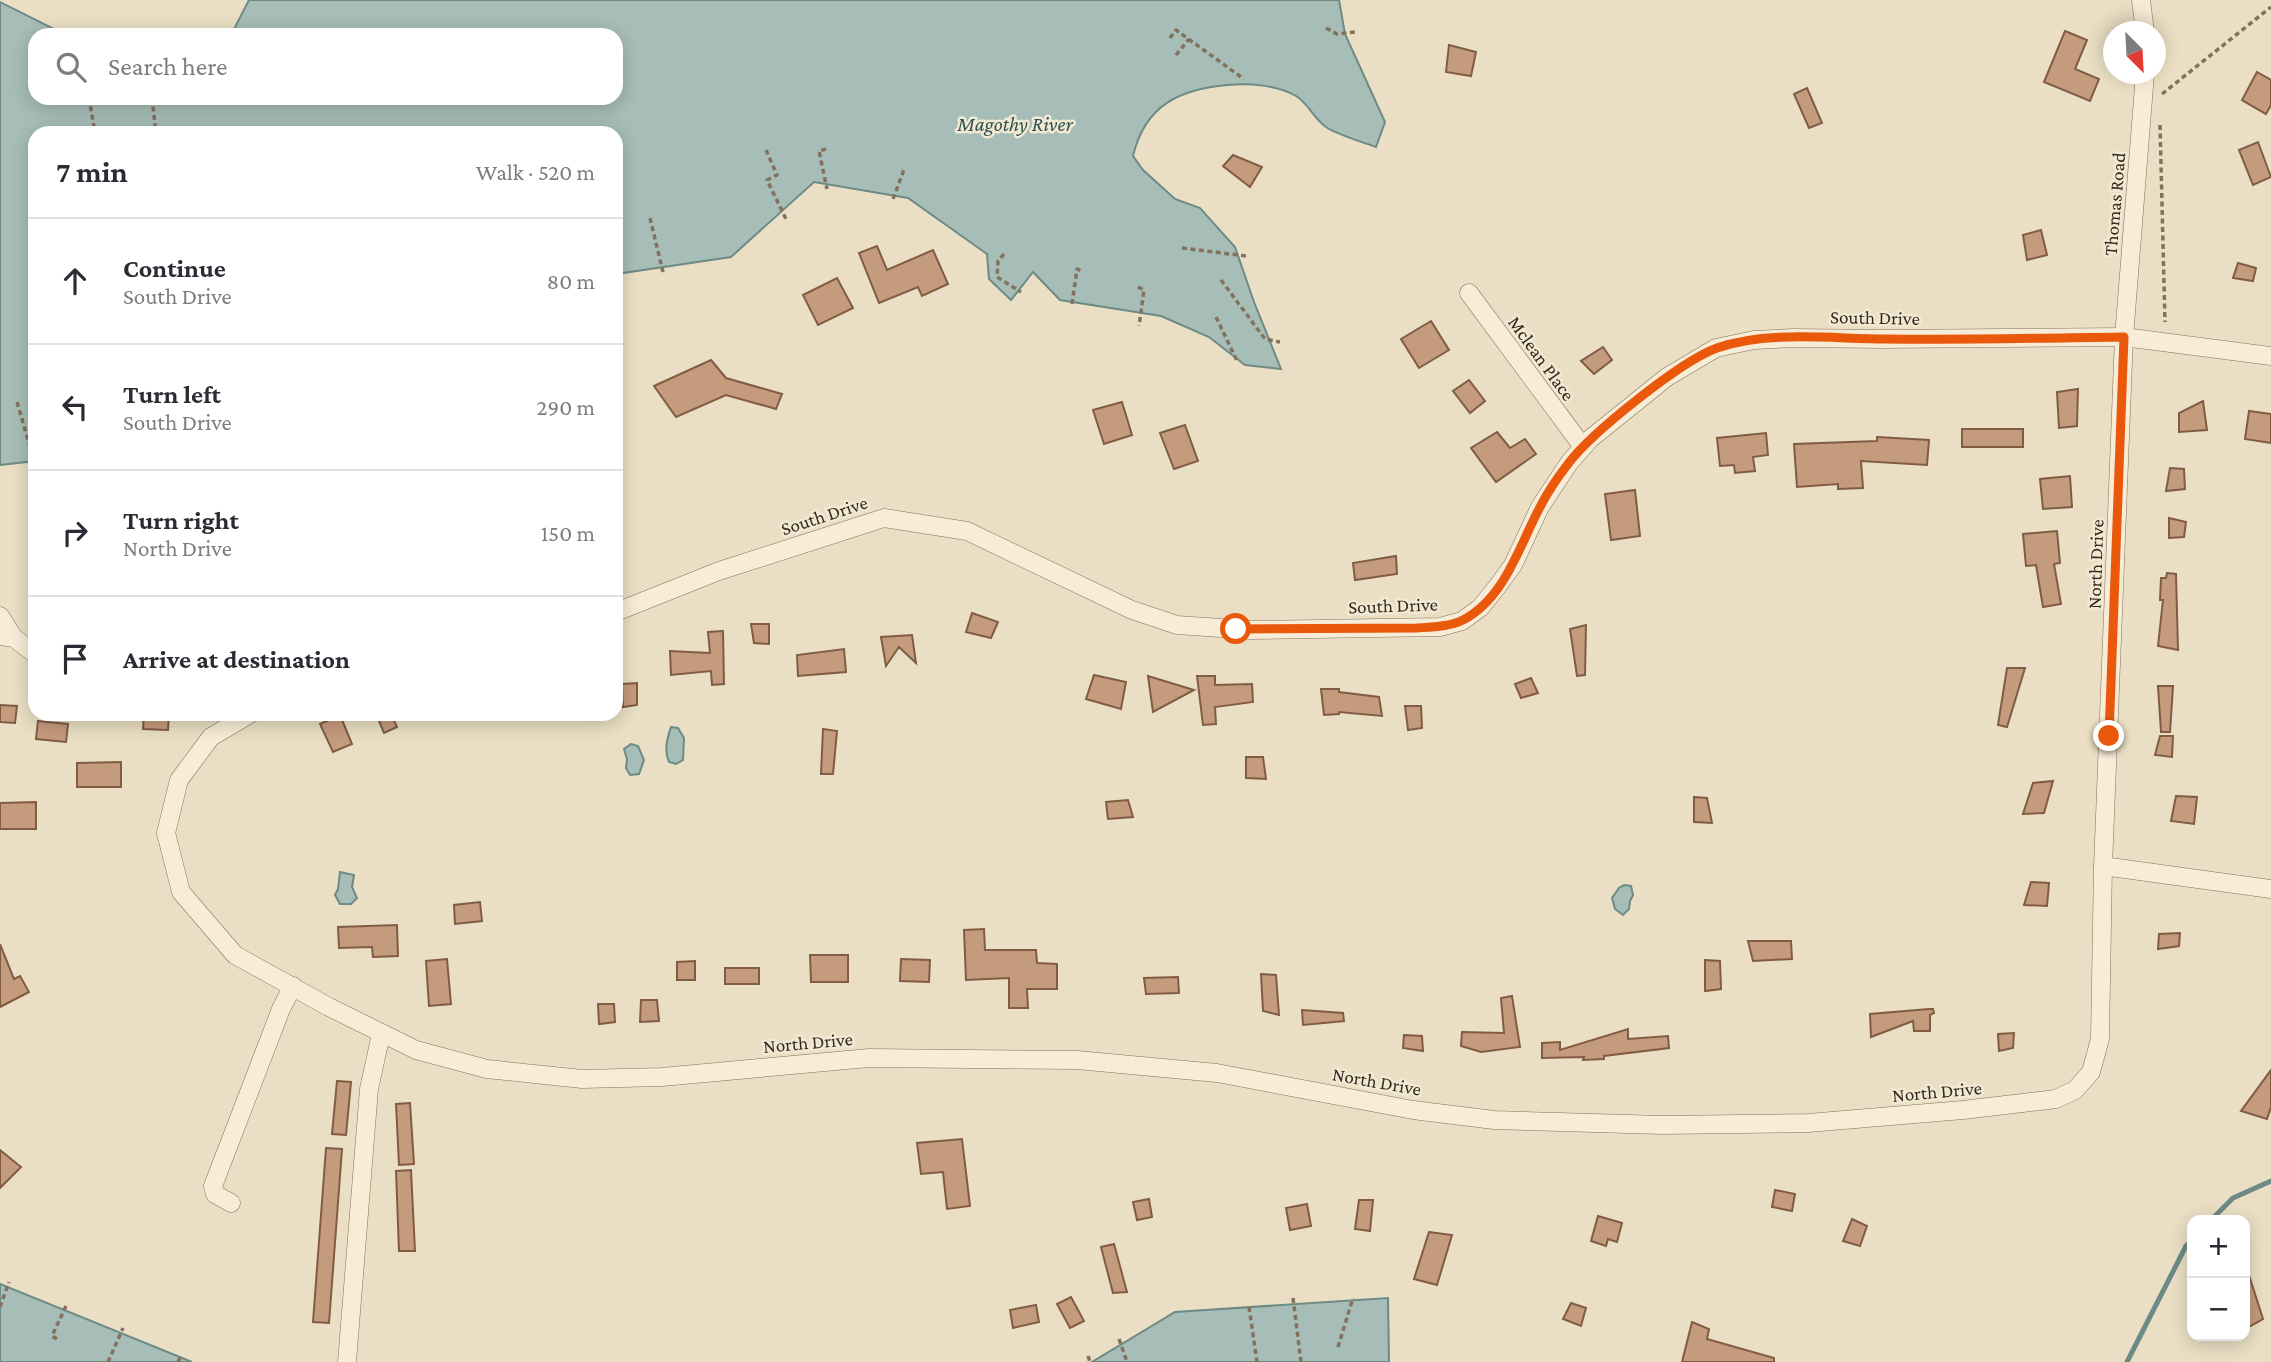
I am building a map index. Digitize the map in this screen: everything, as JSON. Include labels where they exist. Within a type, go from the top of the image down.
[{"type":"street","points":[[2141,0],[2144,21]]},
{"type":"street","name":"Thomas Road","points":[[2124,337],[2144,84]]},
{"type":"street","name":"Mclean Place","points":[[1469,293],[1583,447]]},
{"type":"street","name":"South Drive","points":[[623,609],[719,571],[884,518],[968,531],[1132,610],[1177,625],[1250,630],[1440,627],[1462,621],[1480,608],[1497,587],[1513,565],[1540,507],[1583,447],[1667,377],[1716,348],[1754,340],[1793,338],[1883,340],[2124,337],[2271,356]]},
{"type":"street","name":"North Drive","points":[[238,721],[211,737],[179,780],[166,833],[181,892],[235,955],[381,1034],[416,1049],[487,1069],[582,1079],[662,1077],[869,1058],[1077,1060],[1217,1073],[1413,1110],[1494,1120],[1663,1125],[1808,1123],[2056,1099],[2075,1090],[2091,1072],[2100,1039],[2103,866],[2124,337]]},
{"type":"street","points":[[0,616],[7,637],[28,650]]},
{"type":"street","points":[[2103,866],[2271,888]]},
{"type":"street","points":[[231,1203],[215,1194],[213,1186],[241,1109],[292,986]]},
{"type":"street","points":[[347,1362],[369,1088],[381,1034]]},
{"type":"path","points":[[2159,96],[2271,7]]},
{"type":"path","points":[[1326,28],[1337,34],[1355,32]]},
{"type":"path","points":[[1170,38],[1176,30],[1244,79]]},
{"type":"path","points":[[1176,55],[1189,39]]},
{"type":"path","points":[[90,105],[94,126]]},
{"type":"path","points":[[153,105],[155,126]]},
{"type":"path","points":[[2160,122],[2165,322]]},
{"type":"path","points":[[826,149],[817,151],[827,189]]},
{"type":"path","points":[[766,150],[777,175],[767,180],[787,221]]},
{"type":"path","points":[[893,199],[905,167]]},
{"type":"path","points":[[650,218],[663,272]]},
{"type":"path","points":[[1182,248],[1246,256]]},
{"type":"path","points":[[1004,254],[998,261],[997,277],[1021,292]]},
{"type":"path","points":[[1072,304],[1077,270],[1082,271]]},
{"type":"path","points":[[1221,279],[1265,339],[1280,342]]},
{"type":"path","points":[[1138,287],[1144,290],[1139,326]]},
{"type":"path","points":[[1216,317],[1238,363]]},
{"type":"path","points":[[17,402],[28,440]]},
{"type":"path","points":[[0,1307],[9,1282]]},
{"type":"path","points":[[1293,1298],[1301,1362]]},
{"type":"path","points":[[1338,1347],[1353,1298]]},
{"type":"path","points":[[57,1339],[52,1336],[66,1306]]},
{"type":"path","points":[[1249,1307],[1257,1362]]},
{"type":"path","points":[[108,1362],[123,1328]]},
{"type":"path","points":[[1119,1339],[1127,1362]]},
{"type":"path","points":[[178,1362],[181,1356]]},
{"type":"path","points":[[1088,1356],[1090,1362]]},
{"type":"water","name":"Magothy River","points":[[249,0],[1339,0],[1345,34],[1385,122],[1376,147],[1326,127],[1300,99],[1288,92],[1263,86],[1236,84],[1195,91],[1167,103],[1146,124],[1139,138],[1133,156],[1143,170],[1175,199],[1200,208],[1235,247],[1281,369],[1245,365],[1209,337],[1161,316],[1060,300],[1033,272],[1011,300],[989,279],[987,254],[908,198],[814,182],[731,257],[623,273],[623,126],[28,126],[28,462],[0,465],[0,2],[52,28],[28,28],[28,105],[623,105],[623,28],[235,28]]},
{"type":"water","points":[[671,727],[678,728],[684,738],[683,760],[676,764],[669,762],[667,754]]},
{"type":"water","points":[[631,744],[638,746],[644,760],[639,774],[630,775],[626,768],[624,749]]},
{"type":"water","points":[[340,872],[354,875],[352,887],[357,898],[351,904],[340,904],[335,895]]},
{"type":"water","points":[[1624,885],[1631,886],[1633,895],[1629,909],[1623,915],[1615,909],[1612,898]]},
{"type":"water","points":[[0,1284],[192,1362],[0,1362]]},
{"type":"water","points":[[1388,1298],[1389,1362],[1092,1362],[1175,1312]]},
{"type":"building","points":[[2065,31],[2087,40],[2075,69],[2099,79],[2090,101],[2044,82]]},
{"type":"building","points":[[1449,45],[1476,52],[1471,76],[1446,72]]},
{"type":"building","points":[[2257,72],[2271,80],[2271,105],[2266,114],[2242,100]]},
{"type":"building","points":[[1807,88],[1822,123],[1809,128],[1794,94]]},
{"type":"building","points":[[2258,142],[2271,177],[2253,185],[2239,150]]},
{"type":"building","points":[[1233,155],[1262,167],[1250,187],[1223,166]]},
{"type":"building","points":[[2041,230],[2047,255],[2027,260],[2023,235]]},
{"type":"building","points":[[877,246],[887,270],[933,250],[948,284],[922,296],[918,287],[879,303],[859,253]]},
{"type":"building","points":[[2238,263],[2256,268],[2253,281],[2233,278]]},
{"type":"building","points":[[837,278],[853,308],[818,325],[803,295]]},
{"type":"building","points":[[1431,321],[1449,350],[1419,368],[1401,339]]},
{"type":"building","points":[[1603,347],[1612,360],[1594,374],[1581,361]]},
{"type":"building","points":[[711,360],[726,378],[782,394],[776,409],[726,395],[676,417],[654,386]]},
{"type":"building","points":[[1469,380],[1485,401],[1470,413],[1453,391]]},
{"type":"building","points":[[2078,389],[2077,426],[2059,428],[2057,392]]},
{"type":"building","points":[[2203,401],[2207,430],[2179,432],[2179,413]]},
{"type":"building","points":[[1122,402],[1132,435],[1104,444],[1093,410]]},
{"type":"building","points":[[2249,411],[2271,414],[2271,443],[2245,439]]},
{"type":"building","points":[[1185,425],[1198,461],[1174,469],[1160,433]]},
{"type":"building","points":[[1962,429],[2023,429],[2023,447],[1962,447]]},
{"type":"building","points":[[1497,432],[1510,448],[1525,439],[1536,454],[1496,482],[1471,448]]},
{"type":"building","points":[[1766,433],[1768,455],[1753,457],[1755,471],[1735,473],[1734,465],[1720,466],[1717,438]]},
{"type":"building","points":[[1877,437],[1929,440],[1927,465],[1861,461],[1863,488],[1838,489],[1838,484],[1797,487],[1794,444],[1877,441]]},
{"type":"building","points":[[2170,468],[2184,469],[2185,489],[2166,491]]},
{"type":"building","points":[[2070,476],[2072,507],[2043,509],[2040,479]]},
{"type":"building","points":[[1635,490],[1640,536],[1611,540],[1605,494]]},
{"type":"building","points":[[2169,518],[2186,522],[2184,537],[2169,538]]},
{"type":"building","points":[[2057,531],[2060,563],[2054,564],[2061,604],[2043,607],[2036,565],[2026,566],[2023,534]]},
{"type":"building","points":[[1396,556],[1397,574],[1355,580],[1353,563]]},
{"type":"building","points":[[2167,573],[2176,574],[2178,650],[2158,646],[2163,600],[2160,600],[2161,578],[2166,578]]},
{"type":"building","points":[[972,613],[998,622],[991,638],[966,632]]},
{"type":"building","points":[[751,624],[769,624],[769,644],[754,643]]},
{"type":"building","points":[[1586,625],[1585,675],[1577,676],[1570,629]]},
{"type":"building","points":[[723,631],[724,684],[712,685],[711,671],[671,675],[670,651],[710,653],[708,632]]},
{"type":"building","points":[[912,635],[916,663],[899,647],[886,666],[881,637]]},
{"type":"building","points":[[844,649],[846,672],[798,676],[797,655]]},
{"type":"building","points":[[2007,668],[2025,668],[2007,727],[1998,725]]},
{"type":"building","points":[[1094,675],[1126,682],[1121,709],[1086,699]]},
{"type":"building","points":[[1148,676],[1194,690],[1153,712]]},
{"type":"building","points":[[1197,676],[1215,676],[1215,685],[1252,684],[1253,702],[1215,707],[1216,724],[1203,725]]},
{"type":"building","points":[[1531,678],[1538,693],[1521,698],[1515,684]]},
{"type":"building","points":[[637,683],[637,705],[623,707],[623,684]]},
{"type":"building","points":[[2158,686],[2173,686],[2170,732],[2161,732]]},
{"type":"building","points":[[1321,689],[1339,689],[1339,692],[1379,697],[1382,716],[1339,712],[1324,715]]},
{"type":"building","points":[[0,705],[17,706],[15,723],[0,722]]},
{"type":"building","points":[[1405,706],[1421,706],[1422,728],[1408,730]]},
{"type":"building","points":[[38,721],[68,724],[66,742],[36,739]]},
{"type":"building","points":[[144,721],[169,721],[168,730],[143,729]]},
{"type":"building","points":[[342,721],[352,744],[333,752],[320,724]]},
{"type":"building","points":[[379,721],[394,721],[397,727],[384,733]]},
{"type":"building","points":[[823,729],[837,731],[833,774],[821,774]]},
{"type":"building","points":[[2160,736],[2173,736],[2172,757],[2155,755]]},
{"type":"building","points":[[1246,757],[1263,757],[1266,779],[1246,778]]},
{"type":"building","points":[[121,762],[121,787],[77,787],[77,763]]},
{"type":"building","points":[[2053,781],[2044,813],[2023,814],[2033,783]]},
{"type":"building","points":[[2176,796],[2197,797],[2194,824],[2171,821]]},
{"type":"building","points":[[1694,797],[1707,798],[1712,823],[1694,822]]},
{"type":"building","points":[[1128,800],[1133,817],[1108,819],[1106,802]]},
{"type":"building","points":[[36,802],[36,829],[0,829],[0,803]]},
{"type":"building","points":[[2031,882],[2049,883],[2047,906],[2024,905]]},
{"type":"building","points":[[480,902],[482,921],[455,924],[454,905]]},
{"type":"building","points":[[397,925],[398,956],[373,957],[372,947],[339,948],[338,927]]},
{"type":"building","points":[[984,929],[985,950],[1036,950],[1037,963],[1057,964],[1057,989],[1027,989],[1028,1008],[1009,1008],[1009,978],[966,980],[964,930]]},
{"type":"building","points":[[2180,933],[2179,946],[2158,949],[2159,934]]},
{"type":"building","points":[[1748,941],[1791,941],[1792,959],[1753,961]]},
{"type":"building","points":[[0,944],[14,979],[20,976],[29,992],[0,1007]]},
{"type":"building","points":[[810,955],[848,955],[848,982],[811,982]]},
{"type":"building","points":[[447,959],[451,1004],[429,1006],[426,961]]},
{"type":"building","points":[[901,959],[930,960],[929,982],[900,981]]},
{"type":"building","points":[[1705,960],[1720,961],[1721,989],[1705,991]]},
{"type":"building","points":[[695,961],[695,980],[677,980],[677,962]]},
{"type":"building","points":[[725,968],[759,968],[759,984],[725,984]]},
{"type":"building","points":[[1261,974],[1276,975],[1279,1015],[1263,1011]]},
{"type":"building","points":[[1178,977],[1179,993],[1146,994],[1144,978]]},
{"type":"building","points":[[1512,996],[1520,1047],[1481,1052],[1461,1046],[1462,1032],[1504,1033],[1501,998]]},
{"type":"building","points":[[641,1000],[657,1000],[659,1021],[640,1022]]},
{"type":"building","points":[[598,1004],[614,1004],[615,1022],[599,1024]]},
{"type":"building","points":[[1933,1009],[1934,1013],[1930,1015],[1930,1031],[1914,1031],[1913,1021],[1871,1037],[1870,1014]]},
{"type":"building","points":[[1302,1010],[1343,1013],[1344,1021],[1303,1025]]},
{"type":"building","points":[[1628,1029],[1628,1039],[1668,1036],[1669,1048],[1604,1056],[1604,1059],[1542,1058],[1542,1043],[1560,1042],[1560,1050]]},
{"type":"building","points":[[2014,1033],[2013,1048],[1999,1051],[1998,1034]]},
{"type":"building","points":[[1404,1035],[1422,1036],[1423,1051],[1403,1048]]},
{"type":"building","points":[[2271,1070],[2271,1107],[2267,1119],[2241,1111]]},
{"type":"building","points":[[337,1081],[351,1082],[346,1135],[332,1134]]},
{"type":"building","points":[[410,1103],[414,1164],[399,1165],[396,1104]]},
{"type":"building","points":[[962,1139],[970,1206],[947,1209],[943,1172],[921,1174],[917,1143]]},
{"type":"building","points":[[326,1148],[342,1149],[329,1323],[313,1322]]},
{"type":"building","points":[[0,1150],[21,1167],[0,1188]]},
{"type":"building","points":[[411,1170],[415,1251],[399,1251],[396,1171]]},
{"type":"building","points":[[1775,1190],[1795,1194],[1792,1211],[1772,1207]]},
{"type":"building","points":[[1149,1199],[1152,1217],[1137,1220],[1133,1202]]},
{"type":"building","points":[[1359,1200],[1373,1200],[1370,1231],[1355,1229]]},
{"type":"building","points":[[1307,1204],[1311,1226],[1290,1230],[1286,1208]]},
{"type":"building","points":[[1598,1216],[1622,1223],[1617,1242],[1608,1239],[1606,1246],[1591,1241]]},
{"type":"building","points":[[1852,1219],[1867,1226],[1860,1246],[1843,1241]]},
{"type":"building","points":[[1429,1232],[1452,1235],[1437,1285],[1414,1279]]},
{"type":"building","points":[[1114,1244],[1127,1292],[1113,1293],[1101,1247]]},
{"type":"building","points":[[2250,1278],[2263,1319],[2250,1326]]},
{"type":"building","points":[[1071,1297],[1084,1321],[1070,1328],[1057,1304]]},
{"type":"building","points":[[1571,1303],[1586,1308],[1581,1326],[1563,1319]]},
{"type":"building","points":[[1036,1305],[1039,1322],[1013,1328],[1010,1310]]},
{"type":"building","points":[[1692,1322],[1709,1329],[1707,1339],[1774,1358],[1774,1362],[1682,1362]]},
{"type":"waterway","points":[[2216,1215],[2233,1198],[2271,1181]]},
{"type":"waterway","points":[[2127,1362],[2187,1245]]},
{"type":"route","points":[[1236,629],[1416,628],[1440,627],[1462,621],[1480,608],[1513,565],[1540,507],[1569,463],[1590,439],[1667,377],[1716,348],[1754,340],[1793,338],[1856,337],[1883,340],[2124,337],[2109,736]]}]
